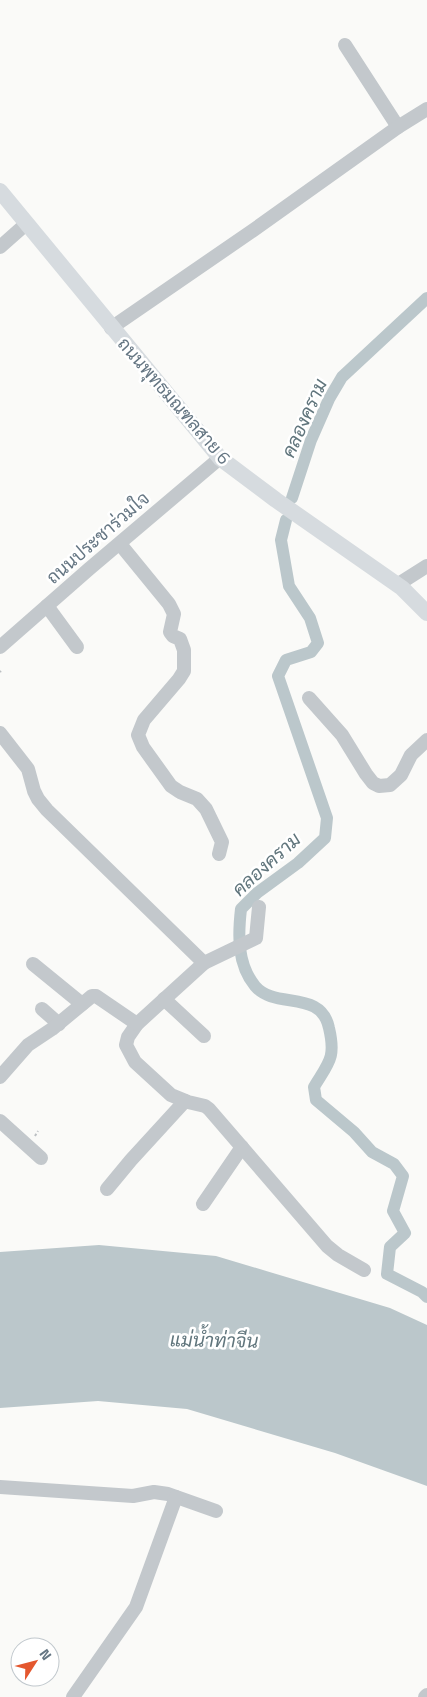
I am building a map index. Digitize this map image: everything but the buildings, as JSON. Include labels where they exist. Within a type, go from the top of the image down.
[{"type":"main road","name":"ถนนพุทธมณฑลสาย 6","points":[[0,192],[220,458],[397,585],[427,613]]},
{"type":"street","points":[[345,45],[398,127]]},
{"type":"street","points":[[111,328],[255,229],[398,127],[427,109]]},
{"type":"street","points":[[0,247],[26,224]]},
{"type":"street","name":"ถนนประชาร่วมใจ","points":[[0,647],[220,458]]},
{"type":"street","points":[[120,544],[169,604],[174,614],[170,632],[180,640],[184,650],[184,671],[144,720],[138,735],[143,747],[171,786],[197,799],[206,809],[222,842],[219,854]]},
{"type":"street","points":[[397,585],[427,566]]},
{"type":"street","points":[[47,606],[77,647]]},
{"type":"street","points":[[310,698],[342,736],[366,774],[379,786],[390,785],[401,775],[411,755],[427,740]]},
{"type":"street","points":[[0,733],[28,769],[38,800],[204,963]]},
{"type":"street","points":[[259,907],[258,936],[204,963],[137,1024],[128,1037],[126,1045],[128,1053],[141,1068],[171,1095],[209,1108],[327,1246],[338,1255],[364,1270]]},
{"type":"street","points":[[33,964],[82,1004]]},
{"type":"street","points":[[0,1077],[28,1045],[59,1024],[89,998],[96,996],[137,1024]]},
{"type":"street","points":[[164,999],[204,1036]]},
{"type":"street","points":[[42,1009],[59,1024]]},
{"type":"street","points":[[107,1189],[185,1101]]},
{"type":"street","points":[[0,1121],[41,1158]]},
{"type":"street","points":[[203,1204],[242,1147]]},
{"type":"street","points":[[0,1487],[134,1496],[154,1492],[176,1497],[216,1511]]},
{"type":"street","points":[[73,1697],[136,1607],[176,1497]]},
{"type":"water","name":"แม่น้ำท่าจีน","points":[[99,1245],[216,1256],[390,1308],[427,1325],[427,1486],[335,1453],[187,1409],[98,1401],[0,1408],[0,1252]]},
{"type":"waterway","name":"คลองคราม","points":[[292,498],[311,440],[329,399],[342,377],[427,298]]},
{"type":"waterway","name":"คลองคราม","points":[[286,520],[281,540],[289,586],[310,618],[318,643],[311,652],[286,660],[278,676],[327,818],[325,838],[298,863],[257,893],[241,909],[240,949],[245,968],[255,986],[264,993],[274,997],[317,1008],[324,1016],[329,1028],[332,1046],[330,1059],[314,1087],[316,1100],[354,1132],[372,1152],[394,1164],[403,1176],[393,1211],[405,1233],[390,1247],[387,1274],[422,1292],[427,1297]]}]
